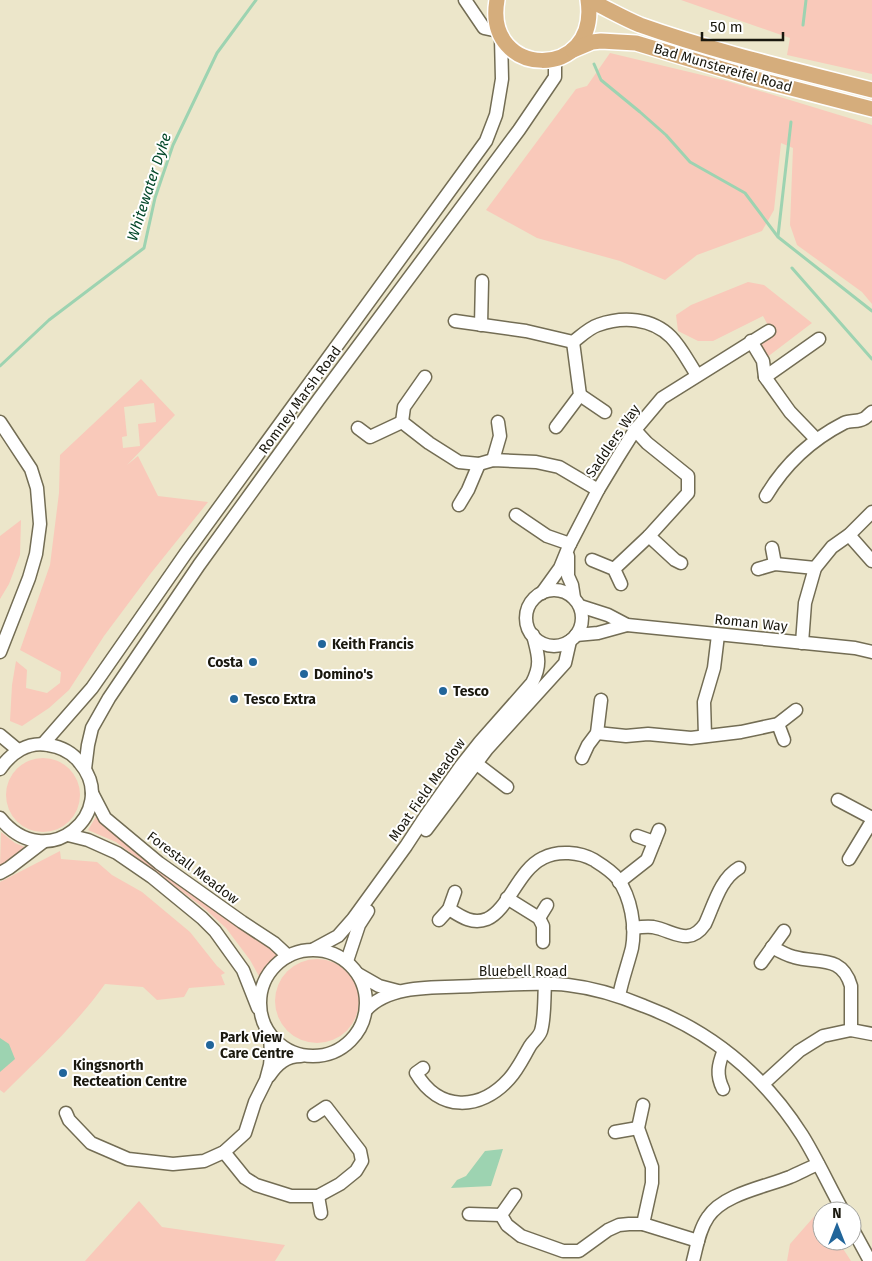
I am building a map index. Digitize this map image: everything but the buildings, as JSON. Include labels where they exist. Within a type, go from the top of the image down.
[{"type":"main road","points":[[496,0],[494,12],[500,34],[511,50],[524,58],[539,61],[555,59]]},
{"type":"main road","points":[[573,50],[582,39],[588,27],[590,13],[588,0]]},
{"type":"main road","name":"Bad Munstereifel Road","points":[[588,0],[638,24],[693,42],[872,90]]},
{"type":"main road","name":"Bad Munstereifel Road","points":[[555,59],[592,42],[602,40],[636,43],[752,78],[872,109]]},
{"type":"street","points":[[465,0],[484,28],[500,34]]},
{"type":"street","name":"Romney Marsh Road","points":[[43,744],[92,688],[197,537],[486,141],[496,115],[502,79],[500,34]]},
{"type":"street","name":"Romney Marsh Road","points":[[85,769],[92,728],[114,691],[205,557],[319,399],[519,130],[555,77],[555,59]]},
{"type":"street","points":[[481,325],[482,281]]},
{"type":"street","points":[[455,321],[526,331],[573,342],[597,325],[617,320],[640,320],[656,326],[671,337],[698,375]]},
{"type":"street","name":"Saddlers Way","points":[[542,593],[560,568],[569,545],[598,490],[634,430],[662,398],[769,331]]},
{"type":"street","points":[[765,377],[819,339]]},
{"type":"street","points":[[752,341],[763,361],[765,377],[790,412],[816,439]]},
{"type":"street","points":[[556,427],[580,395],[573,342]]},
{"type":"street","points":[[402,422],[404,407],[425,377]]},
{"type":"street","points":[[580,395],[605,412]]},
{"type":"street","points":[[766,496],[776,479],[789,463],[816,439],[847,422],[863,419],[872,412]]},
{"type":"street","points":[[0,422],[31,469],[37,488],[40,524],[36,554],[29,578],[0,652]]},
{"type":"street","points":[[358,428],[370,437],[402,422]]},
{"type":"street","points":[[402,422],[429,443],[459,462],[478,464],[493,460],[536,462],[559,467],[598,490]]},
{"type":"street","points":[[493,460],[500,436],[498,422]]},
{"type":"street","points":[[614,569],[649,536],[688,493],[688,476],[634,430]]},
{"type":"street","points":[[459,505],[468,490],[478,464]]},
{"type":"street","points":[[802,643],[805,603],[815,568],[832,547],[849,535],[872,512]]},
{"type":"street","points":[[516,516],[547,536],[569,545]]},
{"type":"street","points":[[849,535],[872,562]]},
{"type":"street","points":[[649,536],[675,560],[681,563]]},
{"type":"street","name":"Saddlers Way","points":[[569,545],[568,576],[577,602]]},
{"type":"street","points":[[772,548],[775,564]]},
{"type":"street","points":[[592,560],[614,569],[621,584]]},
{"type":"street","points":[[758,568],[775,564],[815,568]]},
{"type":"street","points":[[556,590],[566,592],[577,602],[583,617],[581,626],[573,638],[561,645],[550,645],[541,642],[532,635],[528,627],[527,610],[531,602],[542,593],[556,590]]},
{"type":"street","name":"Roman Way","points":[[577,602],[627,625]]},
{"type":"street","name":"Roman Way","points":[[573,638],[627,625],[855,648],[872,652]]},
{"type":"street","points":[[705,736],[704,702],[714,668],[718,634]]},
{"type":"street","name":"Moat Field Meadow","points":[[314,949],[338,936],[353,919],[461,766],[532,683],[538,672],[539,657],[532,635]]},
{"type":"street","name":"Moat Field Meadow","points":[[346,961],[359,925],[432,822],[487,749],[565,663],[573,638]]},
{"type":"street","points":[[582,758],[588,745],[597,733],[601,700]]},
{"type":"street","points":[[597,733],[626,736],[648,734],[691,738],[741,732],[778,724],[796,710]]},
{"type":"street","points":[[778,724],[784,740]]},
{"type":"street","points":[[0,735],[18,750]]},
{"type":"street","points":[[0,769],[7,759],[18,750],[30,745],[43,744],[60,747],[74,756],[85,769]]},
{"type":"street","points":[[477,764],[507,787]]},
{"type":"street","name":"Forestall Meadow","points":[[85,769],[90,780],[92,793],[105,818],[152,857],[274,943],[288,956]]},
{"type":"street","points":[[0,818],[18,836],[43,842],[56,840],[68,835],[80,824],[89,810],[92,793]]},
{"type":"street","points":[[838,800],[872,819],[849,859]]},
{"type":"street","points":[[68,835],[94,842],[117,853],[152,876],[202,918],[215,931],[244,970],[270,1035],[283,1048],[305,1056]]},
{"type":"street","points":[[619,882],[646,860],[656,836],[637,836]]},
{"type":"street","points":[[0,873],[43,842]]},
{"type":"street","points":[[449,909],[466,920],[479,921],[488,919],[498,910],[518,881],[543,858],[562,853],[575,853],[589,857],[617,878],[628,900],[632,916],[632,948],[619,996]]},
{"type":"street","points":[[633,928],[653,927],[674,935],[686,936],[700,931],[726,879],[731,872],[739,868]]},
{"type":"street","points":[[439,920],[449,909],[455,892]]},
{"type":"street","points":[[507,898],[539,918],[543,926],[543,942]]},
{"type":"street","points":[[539,918],[548,906]]},
{"type":"street","points":[[761,963],[784,931]]},
{"type":"street","points":[[772,947],[794,957],[830,962],[843,970],[852,986],[851,1030]]},
{"type":"street","points":[[66,1113],[69,1120],[90,1143],[128,1159],[173,1164],[204,1161],[224,1152],[245,1133],[255,1102],[275,1067],[293,1056],[322,1056],[338,1050],[348,1044],[358,1033],[364,1021],[367,1002],[364,984],[346,961],[331,952],[314,949],[304,950],[288,956],[270,970],[262,986],[261,1015]]},
{"type":"street","name":"Bluebell Road","points":[[358,974],[379,986],[398,992]]},
{"type":"street","points":[[423,1068],[416,1073],[423,1085],[436,1097],[453,1102],[474,1101],[490,1094],[508,1080],[521,1064],[531,1044],[540,1033],[545,984]]},
{"type":"street","name":"Bluebell Road","points":[[366,1010],[379,999],[398,992],[435,988],[545,984],[569,985],[619,996],[682,1021],[724,1050],[763,1084],[785,1110],[802,1136],[838,1201]]},
{"type":"street","points":[[763,1084],[799,1051],[823,1036],[851,1030],[872,1034]]},
{"type":"street","points":[[266,1080],[271,1055],[270,1035]]},
{"type":"street","points":[[723,1089],[719,1080],[718,1067],[724,1050]]},
{"type":"street","points":[[643,1105],[638,1128],[652,1167],[652,1184],[643,1224]]},
{"type":"street","points":[[224,1152],[245,1178],[256,1185],[291,1196],[318,1196],[340,1184],[356,1171],[362,1161],[360,1151],[326,1107],[314,1115]]},
{"type":"street","points":[[615,1132],[638,1128]]},
{"type":"street","points":[[693,1261],[698,1241],[709,1216],[716,1208],[727,1201],[818,1164]]},
{"type":"street","points":[[501,1215],[515,1195]]},
{"type":"street","points":[[318,1196],[322,1213]]},
{"type":"street","points":[[469,1214],[501,1215]]},
{"type":"street","points":[[501,1215],[507,1225],[521,1236],[553,1248],[574,1252],[585,1249],[600,1236],[619,1225],[643,1224],[698,1241]]},
{"type":"street","points":[[862,1246],[870,1261]]},
{"type":"shaded area","points":[[681,0],[872,0],[872,74],[787,55],[790,38]]},
{"type":"shaded area","points":[[610,53],[727,81],[872,125],[872,304],[862,292],[797,245],[790,225],[793,148],[781,143],[774,210],[762,231],[697,255],[665,280],[620,261],[537,238],[486,210],[576,89],[587,86]]},
{"type":"shaded area","points":[[748,282],[764,285],[812,323],[766,358],[759,347],[761,341],[771,331],[763,316],[713,341],[698,341],[678,331],[676,315],[691,305]]},
{"type":"shaded area","points":[[141,379],[175,415],[127,465],[138,456],[158,496],[208,502],[104,636],[69,690],[49,708],[22,726],[10,721],[12,685],[16,661],[27,670],[26,688],[47,693],[60,683],[61,672],[20,650],[50,565],[59,493],[60,455]],"holes":[[[154,403],[156,422],[138,424],[140,446],[123,448],[122,437],[127,436],[124,407]]]},
{"type":"shaded area","points":[[21,520],[20,555],[9,584],[0,599],[0,536]]},
{"type":"shaded area","points":[[43,758],[64,764],[74,774],[80,795],[74,816],[64,826],[43,832],[22,826],[12,816],[6,795],[12,774],[22,764]]},
{"type":"shaded area","points":[[98,813],[278,953],[260,978],[250,960],[226,928],[205,909],[116,842],[88,830]]},
{"type":"shaded area","points":[[1,832],[15,843],[27,848],[0,867]]},
{"type":"shaded area","points":[[60,851],[61,859],[97,862],[112,875],[142,892],[190,932],[217,966],[225,973],[221,975],[225,985],[189,988],[184,997],[157,1000],[143,987],[105,984],[70,1027],[4,1093],[0,1090],[0,882]]},
{"type":"shaded area","points":[[309,959],[325,959],[341,966],[352,977],[359,993],[356,1017],[347,1031],[341,1036],[325,1043],[309,1043],[293,1036],[282,1025],[275,1009],[275,993],[282,977],[293,966]]},
{"type":"shaded area","points":[[0,1038],[9,1044],[15,1059],[0,1072]]},
{"type":"shaded area","points":[[503,1149],[491,1186],[451,1188],[457,1180],[466,1176],[485,1151]]},
{"type":"shaded area","points":[[139,1201],[162,1227],[285,1245],[275,1261],[85,1261]]},
{"type":"shaded area","points":[[812,1219],[812,1251],[844,1251],[851,1261],[787,1261],[790,1244]]},
{"type":"waterway","name":"Whitewater Dyke","points":[[0,366],[49,320],[144,248],[155,198],[173,145],[217,53],[256,0]]},
{"type":"waterway","points":[[803,25],[806,0]]},
{"type":"waterway","points":[[594,64],[601,80],[666,135],[690,162],[745,193],[778,237],[872,311]]},
{"type":"waterway","points":[[778,236],[791,122]]},
{"type":"waterway","points":[[792,268],[872,359]]},
{"type":"place","name":"Keith Francis","points":[[322,644]]},
{"type":"place","name":"Costa","points":[[253,662]]},
{"type":"place","name":"Domino's","points":[[304,674]]},
{"type":"place","name":"Tesco","points":[[443,691]]},
{"type":"place","name":"Tesco Extra","points":[[234,699]]},
{"type":"place","name":"Park View Care Centre","points":[[210,1045]]},
{"type":"place","name":"Kingsnorth Recteation Centre","points":[[63,1073]]}]
